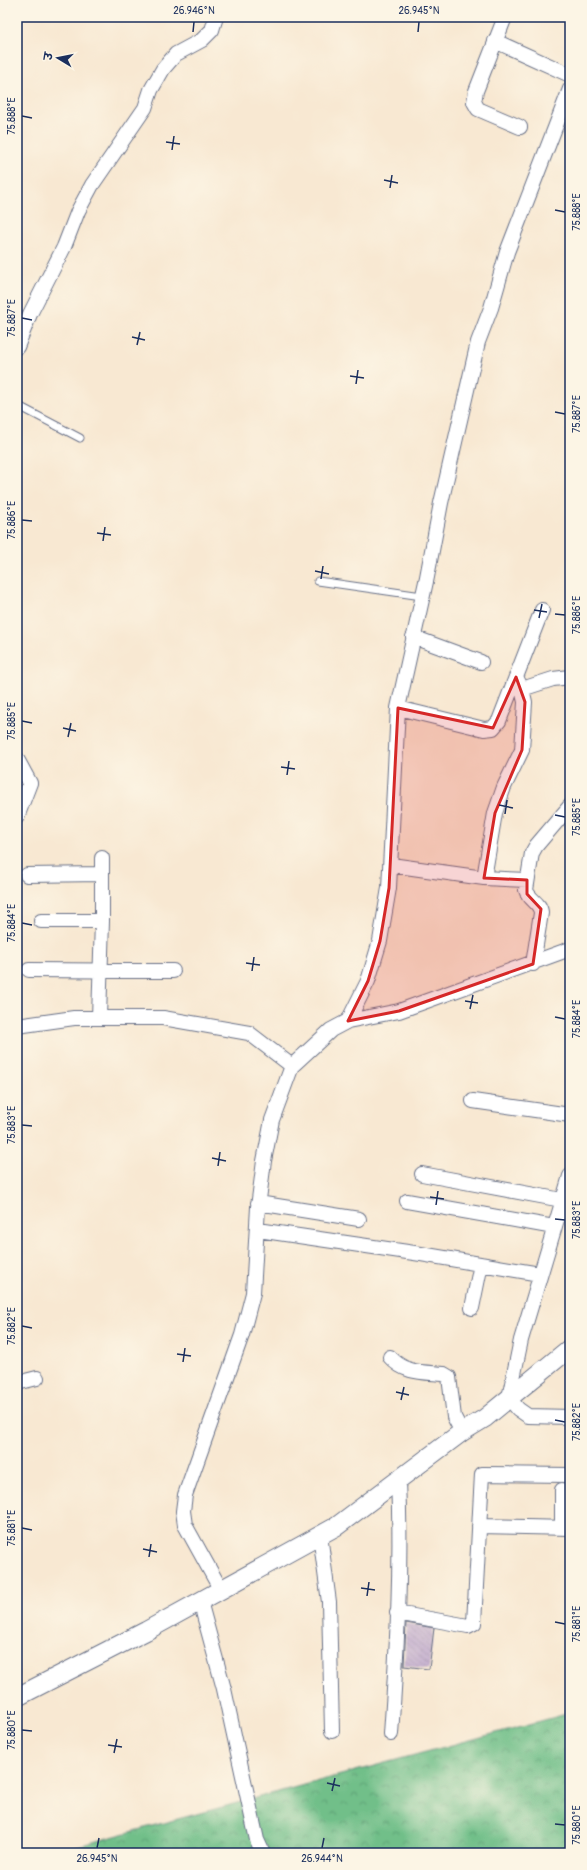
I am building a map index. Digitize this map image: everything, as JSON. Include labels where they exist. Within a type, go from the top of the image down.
[{"type":"street","points":[[17,347],[30,314],[64,247],[78,211],[92,186],[145,108],[151,90],[163,69],[176,54],[202,40],[212,30],[216,17]]},
{"type":"street","points":[[505,17],[476,91],[474,102],[478,110],[520,127]]},
{"type":"street","points":[[495,41],[570,75]]},
{"type":"street","points":[[348,1021],[368,981],[380,941],[389,888],[391,865],[398,708],[478,342],[491,308],[507,252],[570,89]]},
{"type":"street","points":[[398,708],[484,729],[493,728],[499,721],[519,683],[542,610]]},
{"type":"street","points":[[413,637],[481,662]]},
{"type":"street","points":[[519,683],[570,678]]},
{"type":"street","points":[[484,878],[496,813],[504,787],[522,750],[525,702],[519,683]]},
{"type":"street","points":[[17,759],[30,783],[17,817]]},
{"type":"street","points":[[533,964],[541,909],[527,894],[526,890],[530,861],[536,846],[570,806]]},
{"type":"street","points":[[99,1018],[102,858]]},
{"type":"street","points":[[391,865],[484,878],[527,880]]},
{"type":"street","points":[[27,874],[102,874]]},
{"type":"street","points":[[41,920],[102,921]]},
{"type":"street","points":[[221,1590],[184,1525],[183,1511],[185,1495],[242,1335],[253,1293],[258,1230],[258,1203],[264,1161],[272,1120],[292,1066],[331,1030],[348,1021],[399,1011],[533,964],[570,949]]},
{"type":"street","points":[[29,970],[172,971]]},
{"type":"street","points":[[17,1026],[74,1018],[163,1018],[249,1033],[292,1066]]},
{"type":"street","points":[[473,1100],[570,1115]]},
{"type":"street","points":[[422,1174],[562,1200]]},
{"type":"street","points":[[508,1398],[521,1340],[570,1176]]},
{"type":"street","points":[[407,1201],[554,1227]]},
{"type":"street","points":[[258,1203],[359,1218]]},
{"type":"street","points":[[258,1230],[421,1254],[540,1274]]},
{"type":"street","points":[[472,1308],[481,1264]]},
{"type":"street","points":[[17,1697],[221,1590],[337,1526],[462,1432],[485,1418],[570,1348]]},
{"type":"street","points":[[390,1357],[396,1364],[404,1369],[444,1374],[449,1377],[454,1417],[462,1432]]},
{"type":"street","points":[[17,1383],[37,1378]]},
{"type":"street","points":[[508,1398],[518,1409],[528,1416],[570,1416]]},
{"type":"street","points":[[397,1613],[468,1626],[474,1623],[482,1474],[570,1475]]},
{"type":"street","points":[[391,1734],[396,1665],[401,1535],[398,1481]]},
{"type":"street","points":[[479,1526],[566,1527],[562,1490]]},
{"type":"street","points":[[320,1535],[329,1602],[332,1731]]},
{"type":"street","points":[[200,1601],[224,1689],[257,1840],[263,1853]]},
{"type":"lane","points":[[17,405],[80,438]]},
{"type":"lane","points":[[318,581],[422,596]]},
{"type":"highlighted area","points":[[516,677],[525,702],[522,750],[495,813],[484,878],[527,880],[527,894],[541,909],[533,964],[399,1011],[348,1021],[368,981],[380,941],[389,888],[398,708],[493,728]]},
{"type":"green space","points":[[570,1713],[570,1853],[52,1853]]},
{"type":"building","points":[[406,1623],[434,1628],[429,1669],[404,1666]]}]
